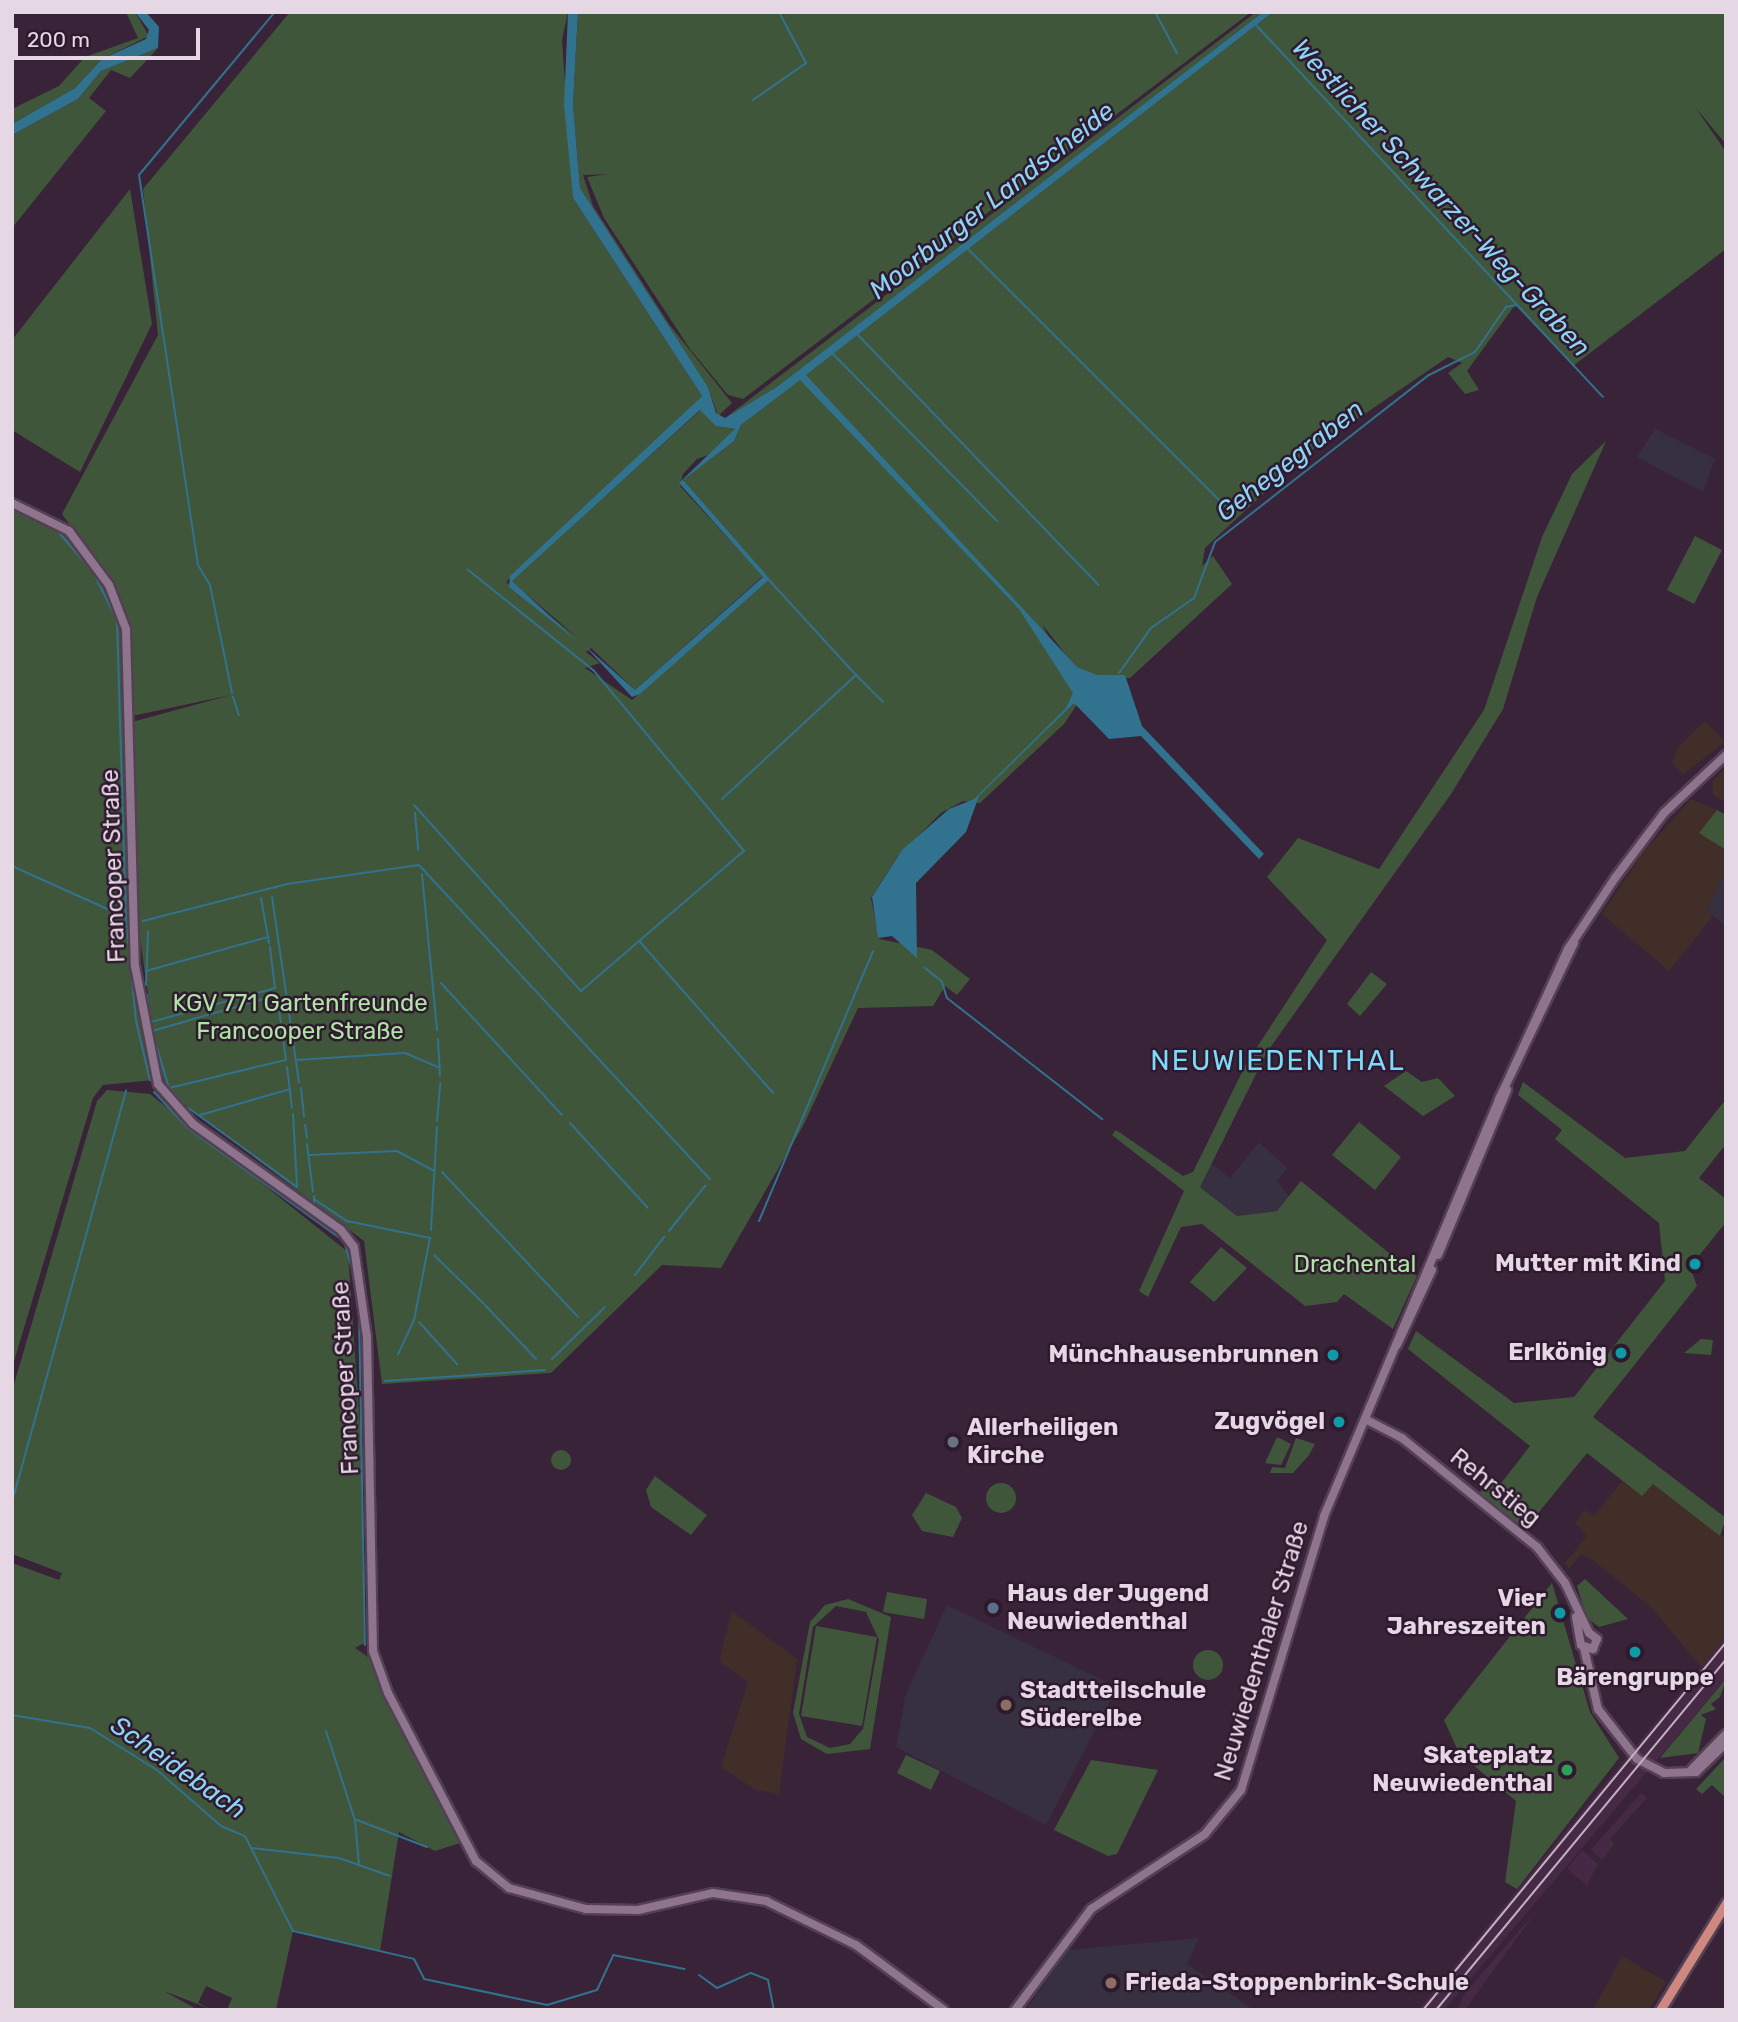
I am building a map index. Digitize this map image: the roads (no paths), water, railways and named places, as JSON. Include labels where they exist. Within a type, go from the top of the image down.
[{"type":"main road","points":[[1660,2010],[1726,1903]]},
{"type":"street","name":"Francoper Straße","points":[[12,503],[69,531],[109,585],[126,629],[135,966],[158,1084],[193,1124],[341,1230],[354,1247],[367,1337],[373,1651],[388,1693],[476,1861],[505,1886],[586,1909],[638,1910],[713,1893],[766,1901],[856,1945],[944,2010]]},
{"type":"street","name":"Neuwiedenthaler Straße","points":[[1015,2010],[1091,1909],[1205,1834],[1241,1790],[1314,1542],[1508,1084],[1574,943],[1644,838],[1726,755]]},
{"type":"street","name":"Rehrstieg","points":[[1365,1419],[1402,1438],[1522,1533],[1558,1571],[1585,1636]]},
{"type":"street","points":[[1588,1649],[1597,1639],[1585,1636],[1590,1679],[1598,1709],[1623,1747],[1660,1771],[1689,1772],[1702,1768],[1726,1743]]},
{"type":"street","points":[[1689,1772],[1726,1734]]},
{"type":"water","points":[[135,12],[146,12],[159,27],[158,48],[101,71],[78,99],[12,135],[12,124],[75,88],[102,59],[146,39],[149,30]]},
{"type":"water","points":[[568,12],[578,12],[573,104],[580,188],[708,387],[716,413],[725,418],[778,386],[1263,12],[1273,12],[806,375],[1077,667],[1097,675],[1125,675],[1142,726],[1264,854],[1259,859],[1141,736],[1109,739],[1074,703],[979,796],[966,832],[916,883],[917,958],[892,936],[878,938],[872,897],[902,850],[949,809],[974,799],[1066,708],[1073,693],[1019,609],[800,380],[741,425],[734,441],[683,480],[770,579],[640,694],[632,697],[584,645],[635,690],[763,577],[679,483],[735,429],[716,426],[700,410],[512,581],[577,641],[509,587],[510,576],[702,396],[573,198],[564,105]]},
{"type":"waterway","points":[[232,693],[210,585],[198,565],[139,175],[275,12]]},
{"type":"waterway","points":[[753,100],[806,63],[779,12]]},
{"type":"waterway","points":[[1155,12],[1177,53]]},
{"type":"waterway","name":"Westlicher Schwarzer-Weg-Graben","points":[[1255,24],[1603,397]]},
{"type":"waterway","name":"Moorburger Landscheide","points":[[967,248],[1231,512]]},
{"type":"waterway","name":"Gehegegraben","points":[[1119,673],[1151,628],[1194,598],[1215,542],[1429,375],[1475,352],[1506,307],[1517,305]]},
{"type":"waterway","points":[[858,335],[1099,585]]},
{"type":"waterway","points":[[833,354],[997,521]]},
{"type":"waterway","points":[[12,510],[28,515]]},
{"type":"waterway","points":[[55,528],[93,572],[117,620],[126,917],[136,1021],[150,1080]]},
{"type":"waterway","points":[[414,805],[581,991],[744,851],[593,670],[467,569]]},
{"type":"waterway","points":[[722,799],[856,675],[768,579]]},
{"type":"waterway","points":[[857,676],[883,702]]},
{"type":"waterway","points":[[233,697],[239,715]]},
{"type":"waterway","points":[[415,813],[418,850]]},
{"type":"waterway","points":[[143,921],[287,884],[419,865],[710,1179]]},
{"type":"waterway","points":[[12,866],[125,917]]},
{"type":"waterway","points":[[422,874],[437,1030]]},
{"type":"waterway","points":[[272,897],[299,1082]]},
{"type":"waterway","points":[[261,898],[269,943]]},
{"type":"waterway","points":[[146,985],[148,932]]},
{"type":"waterway","points":[[146,971],[268,937]]},
{"type":"waterway","points":[[640,942],[773,1093]]},
{"type":"waterway","points":[[147,995],[151,1022],[275,988],[270,947]]},
{"type":"waterway","points":[[759,1221],[873,951]]},
{"type":"waterway","points":[[925,968],[942,982],[947,998],[1102,1119]]},
{"type":"waterway","points":[[441,983],[562,1115]]},
{"type":"waterway","points":[[169,1088],[286,1060],[277,995],[152,1031],[169,1088],[183,1103]]},
{"type":"waterway","points":[[438,1039],[440,1076]]},
{"type":"waterway","points":[[297,1060],[405,1053],[440,1068]]},
{"type":"waterway","points":[[287,1067],[292,1108]]},
{"type":"waterway","points":[[437,1121],[440,1083]]},
{"type":"waterway","points":[[301,1088],[304,1117]]},
{"type":"waterway","points":[[200,1115],[290,1089]]},
{"type":"waterway","points":[[12,1502],[126,1091]]},
{"type":"waterway","points":[[154,1092],[189,1129],[344,1241],[354,1276]]},
{"type":"waterway","points":[[187,1107],[297,1187],[293,1114]]},
{"type":"waterway","points":[[570,1123],[648,1208]]},
{"type":"waterway","points":[[305,1125],[307,1138]]},
{"type":"waterway","points":[[431,1230],[437,1127]]},
{"type":"waterway","points":[[307,1144],[313,1192]]},
{"type":"waterway","points":[[309,1155],[397,1151],[434,1171]]},
{"type":"waterway","points":[[442,1172],[578,1317]]},
{"type":"waterway","points":[[669,1231],[705,1186]]},
{"type":"waterway","points":[[314,1196],[314,1205]]},
{"type":"waterway","points":[[314,1199],[347,1221],[430,1238],[414,1320],[398,1354]]},
{"type":"waterway","points":[[635,1275],[664,1237]]},
{"type":"waterway","points":[[434,1255],[483,1303]]},
{"type":"waterway","points":[[485,1305],[536,1359]]},
{"type":"waterway","points":[[552,1359],[605,1307]]},
{"type":"waterway","points":[[359,1309],[365,1645]]},
{"type":"waterway","points":[[419,1322],[457,1364]]},
{"type":"waterway","points":[[385,1381],[545,1370]]},
{"type":"waterway","name":"Scheidebach","points":[[12,1715],[90,1728],[157,1770],[221,1826],[245,1836],[293,1931],[414,1959],[424,1979],[547,2005],[597,1990],[613,1955],[685,1969]]},
{"type":"waterway","points":[[326,1731],[355,1820],[359,1865]]},
{"type":"waterway","points":[[357,1820],[427,1847]]},
{"type":"waterway","points":[[251,1848],[339,1858],[390,1876]]},
{"type":"waterway","name":"Scheidebach","points":[[699,1975],[717,1988],[751,1973],[768,1980],[774,2010]]},
{"type":"tram line","points":[[1436,2010],[1726,1659]]},
{"type":"railway","points":[[1423,2010],[1726,1642]]},
{"type":"place","name":"Mutter mit Kind","points":[[1695,1264]]},
{"type":"place","name":"Erlkönig","points":[[1621,1353]]},
{"type":"place","name":"Münchhausenbrunnen","points":[[1333,1355]]},
{"type":"place","name":"Zugvögel","points":[[1339,1422]]},
{"type":"place","name":"Allerheiligen Kirche","points":[[953,1442]]},
{"type":"place","name":"Haus der Jugend Neuwiedenthal","points":[[993,1608]]},
{"type":"place","name":"Vier Jahreszeiten","points":[[1560,1613]]},
{"type":"place","name":"Bärengruppe","points":[[1635,1652]]},
{"type":"place","name":"Stadtteilschule Süderelbe","points":[[1006,1705]]},
{"type":"place","name":"Skateplatz Neuwiedenthal","points":[[1567,1770]]},
{"type":"place","name":"Frieda-Stoppenbrink-Schule","points":[[1111,1983]]},
{"type":"district","name":"NEUWIEDENTHAL","points":[[1278,1061]]},
{"type":"park label","name":"KGV 771 Gartenfreunde Francooper Straße","points":[[300,1018]]},
{"type":"park label","name":"Drachental","points":[[1355,1265]]}]
